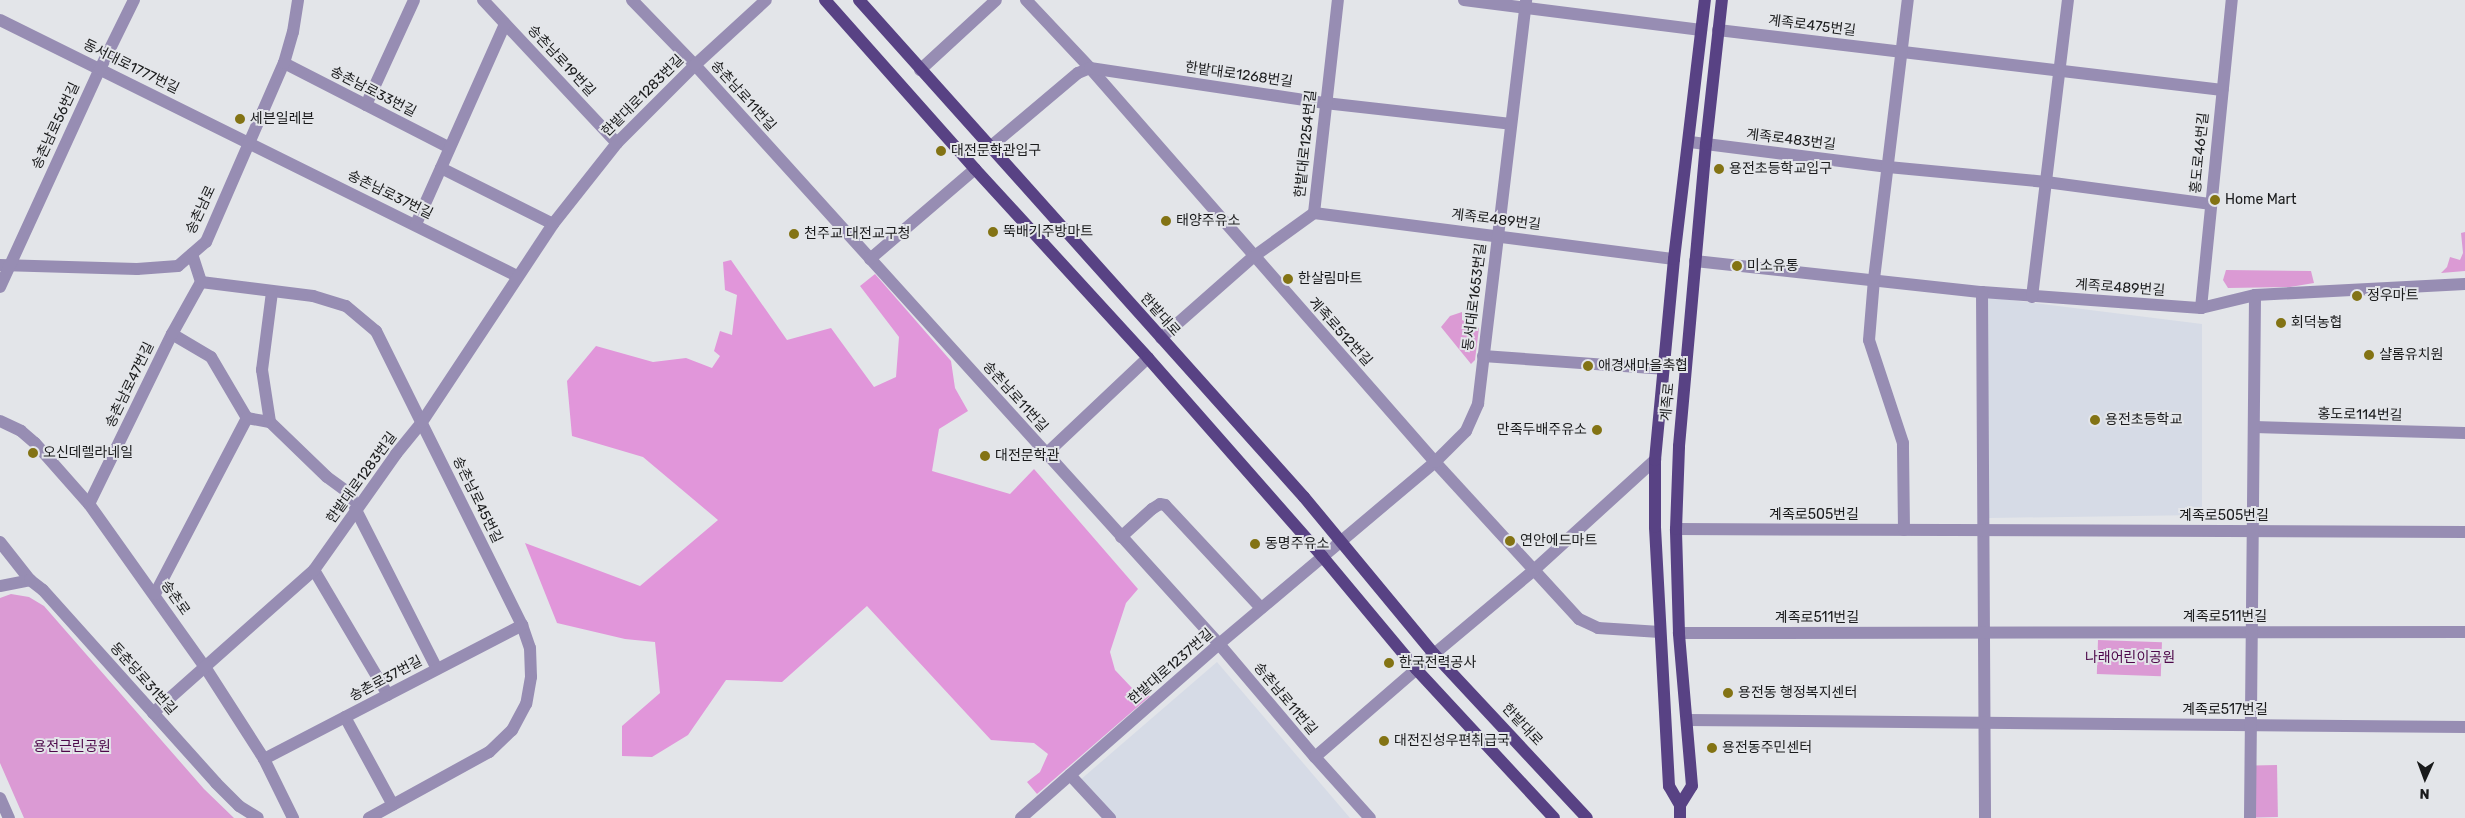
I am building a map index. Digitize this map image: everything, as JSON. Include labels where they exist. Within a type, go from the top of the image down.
[{"type":"main road","points":[[825,0],[975,169],[1148,358],[1322,556],[1416,669],[1548,816]]},
{"type":"main road","name":"한밭대로","points":[[859,0],[1342,540],[1434,654],[1587,818]]},
{"type":"main road","name":"계족로","points":[[1680,814],[1669,786],[1655,526],[1655,460],[1674,259],[1690,142],[1705,0]]},
{"type":"main road","name":"계족로","points":[[1680,814],[1692,786],[1679,633],[1676,529],[1679,446],[1706,144],[1722,0]]},
{"type":"street","name":"송촌남로56번길","points":[[4,266],[134,0]]},
{"type":"street","name":"송촌남로","points":[[4,266],[137,269],[178,266],[206,242],[248,141],[284,63],[293,32],[298,0]]},
{"type":"street","points":[[366,105],[414,0]]},
{"type":"street","name":"송촌남로19번길","points":[[483,0],[616,143]]},
{"type":"street","name":"송촌남로11번길","points":[[632,0],[695,65],[1218,644],[1315,758],[1370,818]]},
{"type":"street","name":"한밭대로1283번길","points":[[153,713],[314,570],[422,422],[553,224],[616,143],[695,65],[766,0]]},
{"type":"street","points":[[920,70],[996,0]]},
{"type":"street","name":"계족로512번길","points":[[1026,0],[1090,68],[1253,257],[1435,462],[1579,619],[1598,628],[1660,632]]},
{"type":"street","name":"한밭대로1254번길","points":[[1161,338],[1253,257],[1314,213],[1338,0]]},
{"type":"street","points":[[1464,0],[1525,4],[1701,30]]},
{"type":"street","points":[[1904,530],[1903,443],[1868,340],[1908,0]]},
{"type":"street","points":[[2032,297],[2068,0]]},
{"type":"street","name":"홍도로46번길","points":[[2201,308],[2232,0]]},
{"type":"street","name":"동서대로1653번길","points":[[1342,540],[1435,462],[1466,431],[1478,404],[1525,4]]},
{"type":"street","name":"동서대로1777번길","points":[[0,20],[248,141]]},
{"type":"street","points":[[416,224],[448,147],[505,24]]},
{"type":"street","name":"계족로475번길","points":[[1718,30],[2222,90]]},
{"type":"street","name":"송촌남로33번길","points":[[284,63],[448,147]]},
{"type":"street","points":[[990,147],[1078,73],[1090,68]]},
{"type":"street","name":"한밭대로1268번길","points":[[1090,68],[1325,103],[1511,124]]},
{"type":"street","name":"송촌남로37번길","points":[[248,141],[517,276]]},
{"type":"street","name":"계족로483번길","points":[[1690,142],[1888,167],[2046,182],[2210,204]]},
{"type":"street","points":[[440,168],[553,224]]},
{"type":"street","points":[[870,259],[975,169]]},
{"type":"street","name":"계족로489번길","points":[[1314,213],[1674,259]]},
{"type":"street","points":[[192,254],[202,282]]},
{"type":"street","name":"계족로489번길","points":[[1695,261],[2032,297],[2201,308],[2255,295],[2465,284]]},
{"type":"street","points":[[0,287],[4,266]]},
{"type":"street","name":"송촌남로45번길","points":[[202,282],[313,296],[346,306],[376,332],[522,625],[530,648],[531,677],[526,704],[512,730],[489,752],[369,818]]},
{"type":"street","name":"송촌남로47번길","points":[[89,504],[172,334],[202,282]]},
{"type":"street","points":[[270,422],[262,370],[272,292]]},
{"type":"street","points":[[1982,292],[1985,818]]},
{"type":"street","points":[[2250,818],[2250,632],[2254,531],[2255,295]]},
{"type":"street","points":[[172,334],[211,357],[247,418],[270,422],[327,477],[350,494],[356,510],[437,669]]},
{"type":"street","name":"계족로","points":[[1483,356],[1663,369]]},
{"type":"street","points":[[1046,454],[1148,358]]},
{"type":"street","points":[[155,594],[247,418]]},
{"type":"street","name":"송촌로","points":[[0,421],[21,431],[35,443],[89,504],[155,594],[205,667],[264,759],[293,818]]},
{"type":"street","name":"홍도로114번길","points":[[2254,427],[2465,433]]},
{"type":"street","points":[[1315,758],[1416,669],[1534,570],[1655,460]]},
{"type":"street","points":[[1121,537],[1152,509],[1160,504],[1165,505],[1261,608]]},
{"type":"street","name":"계족로505번길","points":[[1676,529],[2465,532]]},
{"type":"street","name":"한밭대로1237번길","points":[[1022,818],[1218,644],[1342,540]]},
{"type":"street","name":"동춘당로31번길","points":[[0,542],[30,580],[43,590],[216,783],[239,806],[258,818]]},
{"type":"street","points":[[314,570],[388,695]]},
{"type":"street","points":[[0,586],[30,580]]},
{"type":"street","name":"송촌로37번길","points":[[264,759],[522,625]]},
{"type":"street","name":"계족로511번길","points":[[1679,633],[2465,632]]},
{"type":"street","points":[[345,717],[393,805]]},
{"type":"street","name":"계족로517번길","points":[[1687,720],[2465,727]]},
{"type":"street","points":[[1070,775],[1110,818]]},
{"type":"street","points":[[0,798],[9,818]]},
{"type":"shaded area","points":[[731,260],[787,340],[831,328],[874,387],[896,377],[899,337],[860,286],[875,274],[951,361],[955,388],[968,411],[939,429],[932,471],[1010,494],[1034,469],[1138,589],[1126,603],[1110,652],[1115,670],[1132,688],[1150,696],[1037,794],[1027,782],[1040,772],[1048,754],[1034,743],[991,740],[867,606],[782,682],[726,680],[688,735],[652,757],[622,756],[622,726],[660,693],[655,642],[625,639],[557,623],[525,543],[640,586],[718,520],[643,457],[572,436],[567,381],[596,346],[653,362],[686,358],[712,368],[720,356],[714,351],[720,331],[732,335],[737,295],[725,290],[723,262]]},
{"type":"shaded area","name":"용전초등학교","points":[[1987,297],[2202,324],[2202,515],[1989,518]]},
{"type":"shaded area","points":[[1217,662],[1350,818],[1112,818],[1079,781]]},
{"type":"green space","points":[[2465,232],[2465,271],[2441,273],[2447,267],[2450,257],[2460,260],[2463,253],[2461,233]]},
{"type":"green space","points":[[2226,270],[2311,271],[2314,283],[2290,287],[2228,288],[2223,280]]},
{"type":"green space","points":[[1462,312],[1462,320],[1479,328],[1475,360],[1471,364],[1441,327],[1450,316]]},
{"type":"green space","name":"용전근린공원","points":[[11,594],[29,597],[44,606],[204,789],[234,818],[24,818],[0,763],[0,598]]},
{"type":"green space","name":"나래어린이공원","points":[[2098,640],[2162,642],[2161,676],[2097,674]]},
{"type":"green space","points":[[2254,765],[2277,765],[2278,817],[2255,817]]},
{"type":"place","name":"세븐일레븐","points":[[240,119]]},
{"type":"place","name":"대전문학관입구","points":[[941,151]]},
{"type":"place","name":"용전초등학교입구","points":[[1719,169]]},
{"type":"place","name":"Home Mart","points":[[2215,200]]},
{"type":"place","name":"태양주유소","points":[[1166,221]]},
{"type":"place","name":"뚝배기주방마트","points":[[993,232]]},
{"type":"place","name":"천주교 대전교구청","points":[[794,234]]},
{"type":"place","name":"미소유통","points":[[1737,266]]},
{"type":"place","name":"한살림마트","points":[[1288,279]]},
{"type":"place","name":"정우마트","points":[[2357,296]]},
{"type":"place","name":"회덕농협","points":[[2281,323]]},
{"type":"place","name":"샬롬유치원","points":[[2369,355]]},
{"type":"place","name":"애경새마을축협","points":[[1588,366]]},
{"type":"place","name":"용전초등학교","points":[[2095,420]]},
{"type":"place","name":"만족두배주유소","points":[[1597,430]]},
{"type":"place","name":"오신데렐라네일","points":[[33,453]]},
{"type":"place","name":"대전문학관","points":[[985,456]]},
{"type":"place","name":"연안에드마트","points":[[1510,541]]},
{"type":"place","name":"동명주유소","points":[[1255,544]]},
{"type":"place","name":"한국전력공사","points":[[1389,663]]},
{"type":"place","name":"용전동 행정복지센터","points":[[1728,693]]},
{"type":"place","name":"대전진성우편취급국","points":[[1384,741]]},
{"type":"place","name":"용전동주민센터","points":[[1712,748]]}]
